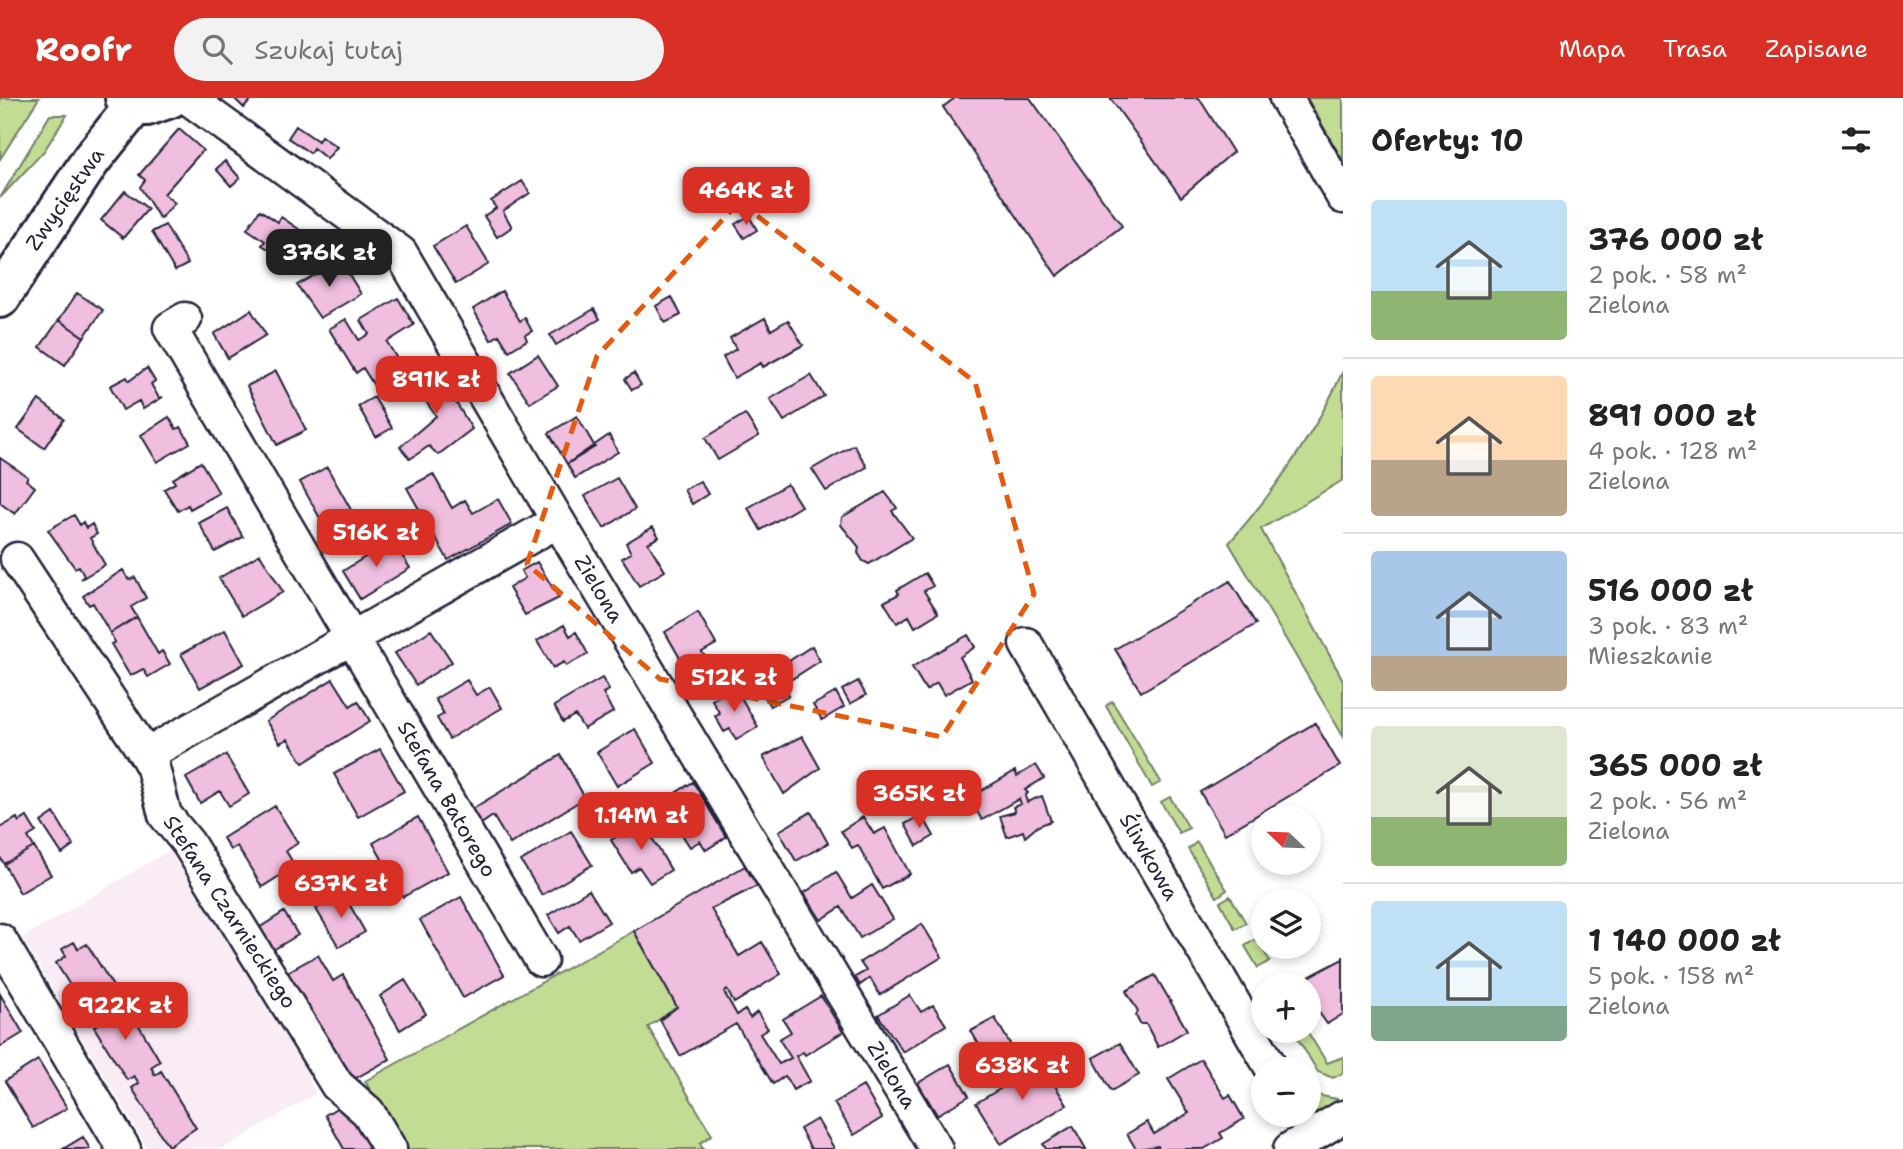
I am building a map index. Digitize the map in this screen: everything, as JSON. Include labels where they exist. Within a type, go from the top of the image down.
[{"type":"main road","name":"Zwycięstwa","points":[[0,298],[83,171],[144,100]]},
{"type":"street","name":"Zielona","points":[[188,98],[401,253],[558,521],[936,1149]]},
{"type":"street","points":[[1286,98],[1343,197]]},
{"type":"street","name":"Stefana Batorego","points":[[185,319],[170,328],[541,960]]},
{"type":"street","points":[[146,755],[558,521]]},
{"type":"street","name":"Stefana Czarnieckiego","points":[[18,559],[146,755],[153,768],[165,815],[172,827],[188,843],[337,1085],[369,1112],[390,1149]]},
{"type":"street","name":"Śliwkowa","points":[[1026,644],[1265,1057]]},
{"type":"street","points":[[0,940],[124,1149]]},
{"type":"street","points":[[1300,1133],[1343,1117]]},
{"type":"highlighted area","points":[[739,202],[975,382],[1034,594],[942,737],[660,679],[527,564],[597,356]]},
{"type":"shaded area","points":[[175,847],[288,1018],[315,1094],[222,1149],[148,1149],[22,938]]},
{"type":"green space","points":[[0,98],[39,98],[0,159]]},
{"type":"green space","points":[[1307,98],[1343,98],[1343,161]]},
{"type":"green space","points":[[50,115],[67,115],[44,151],[0,198]]},
{"type":"green space","points":[[1343,371],[1343,480],[1261,529],[1343,680],[1343,736],[1229,543],[1292,461],[1320,417]]},
{"type":"green space","points":[[1112,701],[1161,782],[1152,787],[1106,706]]},
{"type":"green space","points":[[1170,797],[1189,828],[1179,833],[1161,802]]},
{"type":"green space","points":[[1197,842],[1227,890],[1217,897],[1188,849]]},
{"type":"green space","points":[[1230,896],[1246,923],[1235,929],[1220,902]]},
{"type":"green space","points":[[634,931],[677,1007],[648,1027],[712,1135],[700,1143],[703,1149],[405,1149],[365,1081]]},
{"type":"green space","points":[[1251,942],[1251,956],[1245,946]]},
{"type":"green space","points":[[1253,959],[1269,959],[1270,961],[1258,968]]},
{"type":"green space","points":[[1300,1043],[1314,1043],[1327,1063],[1343,1057],[1343,1073],[1333,1078],[1321,1073],[1321,1057],[1309,1057]]},
{"type":"green space","points":[[1321,1096],[1337,1099],[1341,1106],[1321,1114]]},
{"type":"building","points":[[234,98],[253,98],[244,108]]},
{"type":"building","points":[[955,98],[1030,98],[1122,226],[1057,276],[943,107]]},
{"type":"building","points":[[1110,98],[1199,98],[1233,152],[1181,197]]},
{"type":"building","points":[[296,126],[318,141],[321,136],[337,147],[327,159],[313,148],[310,153],[288,138]]},
{"type":"building","points":[[179,129],[203,150],[164,194],[175,203],[160,219],[140,187],[145,180],[139,175]]},
{"type":"building","points":[[225,161],[240,178],[231,186],[216,169]]},
{"type":"building","points":[[522,181],[530,193],[503,211],[512,227],[497,237],[484,216],[496,208],[491,201]]},
{"type":"building","points":[[125,191],[148,209],[123,238],[101,220]]},
{"type":"building","points":[[260,210],[278,222],[281,217],[303,232],[300,236],[302,242],[293,256],[287,255],[284,259],[262,245],[265,241],[247,229]]},
{"type":"building","points":[[749,216],[757,230],[744,238],[735,224]]},
{"type":"building","points":[[165,225],[188,264],[175,271],[152,232]]},
{"type":"building","points":[[466,226],[489,264],[456,284],[433,246]]},
{"type":"building","points":[[340,260],[361,294],[320,318],[297,285]]},
{"type":"building","points":[[502,291],[520,321],[525,318],[532,331],[525,335],[527,340],[509,351],[499,335],[491,340],[473,309]]},
{"type":"building","points":[[77,293],[103,310],[84,337],[59,320]]},
{"type":"building","points":[[672,297],[681,315],[665,323],[656,306]]},
{"type":"building","points":[[398,298],[414,325],[387,342],[403,369],[375,387],[363,368],[356,373],[329,329],[346,319],[359,340],[369,334],[361,320]]},
{"type":"building","points":[[594,309],[600,319],[556,345],[550,335]]},
{"type":"building","points":[[251,310],[266,335],[228,358],[214,334]]},
{"type":"building","points":[[765,318],[771,330],[788,320],[803,345],[763,367],[761,363],[734,378],[723,357],[736,349],[730,338]]},
{"type":"building","points":[[59,320],[84,337],[65,365],[40,347]]},
{"type":"building","points":[[538,355],[558,386],[530,403],[510,373]]},
{"type":"building","points":[[432,363],[472,429],[438,455],[429,446],[410,459],[400,447],[436,416],[409,377]]},
{"type":"building","points":[[147,368],[155,381],[151,384],[159,398],[163,397],[143,409],[139,401],[123,410],[110,386],[127,377],[129,381]]},
{"type":"building","points":[[276,371],[306,430],[277,445],[247,386]]},
{"type":"building","points":[[634,373],[641,385],[632,390],[625,379]]},
{"type":"building","points":[[811,375],[824,396],[784,421],[770,399]]},
{"type":"building","points":[[374,397],[392,428],[376,437],[358,406]]},
{"type":"building","points":[[39,400],[64,419],[44,448],[18,429]]},
{"type":"building","points":[[745,414],[759,436],[718,460],[705,438]]},
{"type":"building","points":[[577,416],[595,447],[567,464],[549,433]]},
{"type":"building","points":[[169,417],[176,429],[181,427],[190,443],[157,462],[141,435]]},
{"type":"building","points":[[609,435],[618,452],[575,478],[567,464]]},
{"type":"building","points":[[854,445],[867,467],[826,491],[812,469]]},
{"type":"building","points":[[0,458],[28,477],[26,480],[35,487],[15,514],[0,503]]},
{"type":"building","points":[[201,462],[219,493],[190,509],[188,505],[178,511],[164,489],[175,483],[173,479]]},
{"type":"building","points":[[327,467],[359,524],[332,540],[300,482]]},
{"type":"building","points":[[433,474],[452,508],[465,500],[473,513],[498,499],[512,524],[448,560],[407,488]]},
{"type":"building","points":[[617,478],[635,509],[604,528],[585,496]]},
{"type":"building","points":[[700,481],[708,494],[692,504],[684,490]]},
{"type":"building","points":[[787,484],[801,506],[761,530],[748,508]]},
{"type":"building","points":[[885,492],[897,508],[892,511],[912,538],[869,564],[863,561],[858,553],[859,547],[841,525],[842,517]]},
{"type":"building","points":[[227,508],[243,537],[215,552],[199,523]]},
{"type":"building","points":[[74,515],[80,525],[83,522],[86,528],[92,524],[97,534],[90,538],[105,565],[81,579],[84,576],[79,566],[75,568],[48,530]]},
{"type":"building","points":[[653,527],[659,537],[648,543],[665,571],[639,586],[622,558],[631,553],[626,543]]},
{"type":"building","points":[[392,540],[410,568],[360,599],[343,571]]},
{"type":"building","points":[[260,554],[283,592],[242,616],[219,578]]},
{"type":"building","points":[[537,562],[559,598],[525,615],[509,588],[525,578],[521,571]]},
{"type":"building","points":[[123,570],[129,580],[135,577],[146,598],[131,607],[137,617],[110,633],[93,603],[89,605],[83,596]]},
{"type":"building","points":[[925,573],[933,586],[924,591],[938,613],[915,627],[909,616],[897,623],[884,602],[899,594],[897,590]]},
{"type":"building","points":[[1230,581],[1256,624],[1141,692],[1115,649]]},
{"type":"building","points":[[698,612],[716,644],[702,652],[712,667],[692,679],[665,632]]},
{"type":"building","points":[[137,617],[158,654],[162,651],[170,664],[148,677],[143,669],[130,676],[111,644],[115,642],[110,633]]},
{"type":"building","points":[[564,625],[570,636],[576,632],[588,654],[566,666],[564,662],[553,668],[537,641]]},
{"type":"building","points":[[225,630],[244,664],[200,688],[181,654]]},
{"type":"building","points":[[431,630],[452,662],[416,685],[395,653]]},
{"type":"building","points":[[968,635],[975,647],[960,657],[972,679],[944,695],[937,683],[926,690],[912,667]]},
{"type":"building","points":[[812,646],[820,661],[784,684],[775,670]]},
{"type":"building","points":[[774,670],[789,695],[770,706],[756,681]]},
{"type":"building","points":[[602,678],[609,690],[603,693],[613,712],[584,729],[575,715],[563,722],[554,706]]},
{"type":"building","points":[[333,679],[350,706],[358,701],[370,721],[303,763],[288,739],[280,743],[266,721]]},
{"type":"building","points":[[467,680],[476,695],[490,687],[502,708],[449,739],[437,718],[444,714],[435,699]]},
{"type":"building","points":[[858,681],[866,695],[850,704],[842,690]]},
{"type":"building","points":[[735,687],[758,727],[736,740],[730,729],[724,732],[715,716],[720,714],[712,700]]},
{"type":"building","points":[[836,692],[844,707],[822,720],[813,705]]},
{"type":"building","points":[[1315,723],[1340,766],[1274,805],[1251,805],[1251,819],[1225,834],[1200,792]]},
{"type":"building","points":[[635,729],[655,763],[617,786],[597,752]]},
{"type":"building","points":[[802,736],[820,768],[784,794],[763,757]]},
{"type":"building","points":[[380,749],[404,791],[358,817],[334,774]]},
{"type":"building","points":[[226,755],[249,794],[229,806],[220,791],[200,803],[186,778]]},
{"type":"building","points":[[561,755],[585,798],[510,844],[493,816],[481,824],[472,809]]},
{"type":"building","points":[[1036,765],[1044,778],[1025,790],[1028,793],[1025,796],[1027,802],[1042,796],[1051,821],[1038,826],[1025,837],[1023,831],[1007,837],[1000,816],[1015,812],[1013,807],[1021,804],[1019,799],[982,820],[969,798],[1015,771],[1017,776]]},
{"type":"building","points":[[693,782],[726,837],[706,850],[700,841],[690,847],[666,810],[660,814],[655,806]]},
{"type":"building","points":[[275,806],[298,843],[286,851],[295,866],[262,887],[237,846],[230,850],[223,838]]},
{"type":"building","points":[[811,812],[828,843],[796,861],[779,831]]},
{"type":"building","points":[[54,813],[73,846],[62,854],[41,822]]},
{"type":"building","points":[[922,815],[934,836],[917,846],[905,824]]},
{"type":"building","points":[[27,817],[36,832],[28,837],[34,847],[4,864],[0,857],[0,828],[17,818],[19,822]]},
{"type":"building","points":[[418,817],[448,872],[403,897],[373,843]]},
{"type":"building","points":[[863,817],[874,834],[885,828],[910,874],[882,889],[858,845],[852,848],[841,831]]},
{"type":"building","points":[[642,821],[671,870],[650,883],[639,867],[631,872],[611,840]]},
{"type":"building","points":[[571,831],[592,865],[542,895],[521,861]]},
{"type":"building","points":[[34,847],[51,875],[20,893],[4,864]]},
{"type":"building","points":[[745,866],[757,886],[711,909],[739,956],[762,942],[781,974],[734,1003],[727,990],[724,992],[737,1015],[745,1010],[750,1018],[757,1012],[768,1029],[760,1034],[779,1064],[791,1058],[779,1039],[791,1032],[783,1019],[821,996],[843,1032],[805,1055],[803,1052],[796,1056],[810,1081],[793,1090],[785,1076],[773,1084],[736,1024],[680,1056],[660,1020],[677,1007],[634,931]]},
{"type":"building","points":[[836,872],[852,898],[872,885],[893,919],[860,938],[841,907],[821,920],[804,893]]},
{"type":"building","points":[[589,890],[609,922],[579,940],[570,926],[559,933],[548,915]]},
{"type":"building","points":[[343,893],[365,932],[339,947],[316,909]]},
{"type":"building","points":[[461,897],[504,975],[463,998],[420,920]]},
{"type":"building","points":[[284,912],[298,935],[273,950],[259,928]]},
{"type":"building","points":[[922,924],[942,957],[880,995],[870,978],[860,985],[855,977],[866,971],[860,962]]},
{"type":"building","points":[[74,942],[78,949],[87,944],[122,1001],[115,1005],[119,1012],[128,1007],[160,1061],[151,1067],[155,1075],[161,1071],[196,1128],[168,1146],[132,1088],[139,1083],[134,1076],[127,1080],[94,1027],[102,1022],[98,1015],[91,1019],[56,963],[66,956],[62,949]]},
{"type":"building","points":[[318,955],[333,981],[343,975],[390,1059],[347,1083],[284,974]]},
{"type":"building","points":[[1343,959],[1343,1014],[1327,1024],[1321,1015],[1321,973],[1316,973]]},
{"type":"building","points":[[1155,975],[1187,1030],[1158,1047],[1146,1024],[1140,1024],[1136,1016],[1138,1011],[1126,991]]},
{"type":"building","points":[[405,980],[426,1014],[400,1030],[380,996]]},
{"type":"building","points":[[0,994],[23,1033],[0,1047]]},
{"type":"building","points":[[910,995],[921,1012],[933,1005],[946,1025],[903,1052],[878,1015]]},
{"type":"building","points":[[995,1018],[1017,1056],[994,1070],[971,1031]]},
{"type":"building","points":[[1120,1043],[1139,1075],[1111,1091],[1093,1058]]},
{"type":"building","points":[[1038,1058],[1067,1105],[1001,1144],[976,1103],[1022,1076],[1018,1069]]},
{"type":"building","points":[[1201,1059],[1225,1098],[1230,1095],[1244,1119],[1220,1133],[1223,1138],[1204,1149],[1159,1149],[1158,1146],[1136,1149],[1127,1134],[1147,1122],[1154,1134],[1189,1113],[1168,1079]]},
{"type":"building","points":[[38,1060],[67,1108],[33,1128],[5,1081]]},
{"type":"building","points":[[950,1064],[969,1096],[937,1115],[918,1083]]},
{"type":"building","points":[[863,1086],[882,1118],[854,1135],[834,1103]]},
{"type":"building","points":[[347,1102],[373,1149],[344,1149],[325,1115]]},
{"type":"building","points":[[817,1119],[834,1148],[811,1149],[800,1129]]},
{"type":"building","points":[[1073,1126],[1086,1149],[1046,1149],[1043,1144]]},
{"type":"building","points":[[83,1137],[90,1149],[63,1149]]}]
